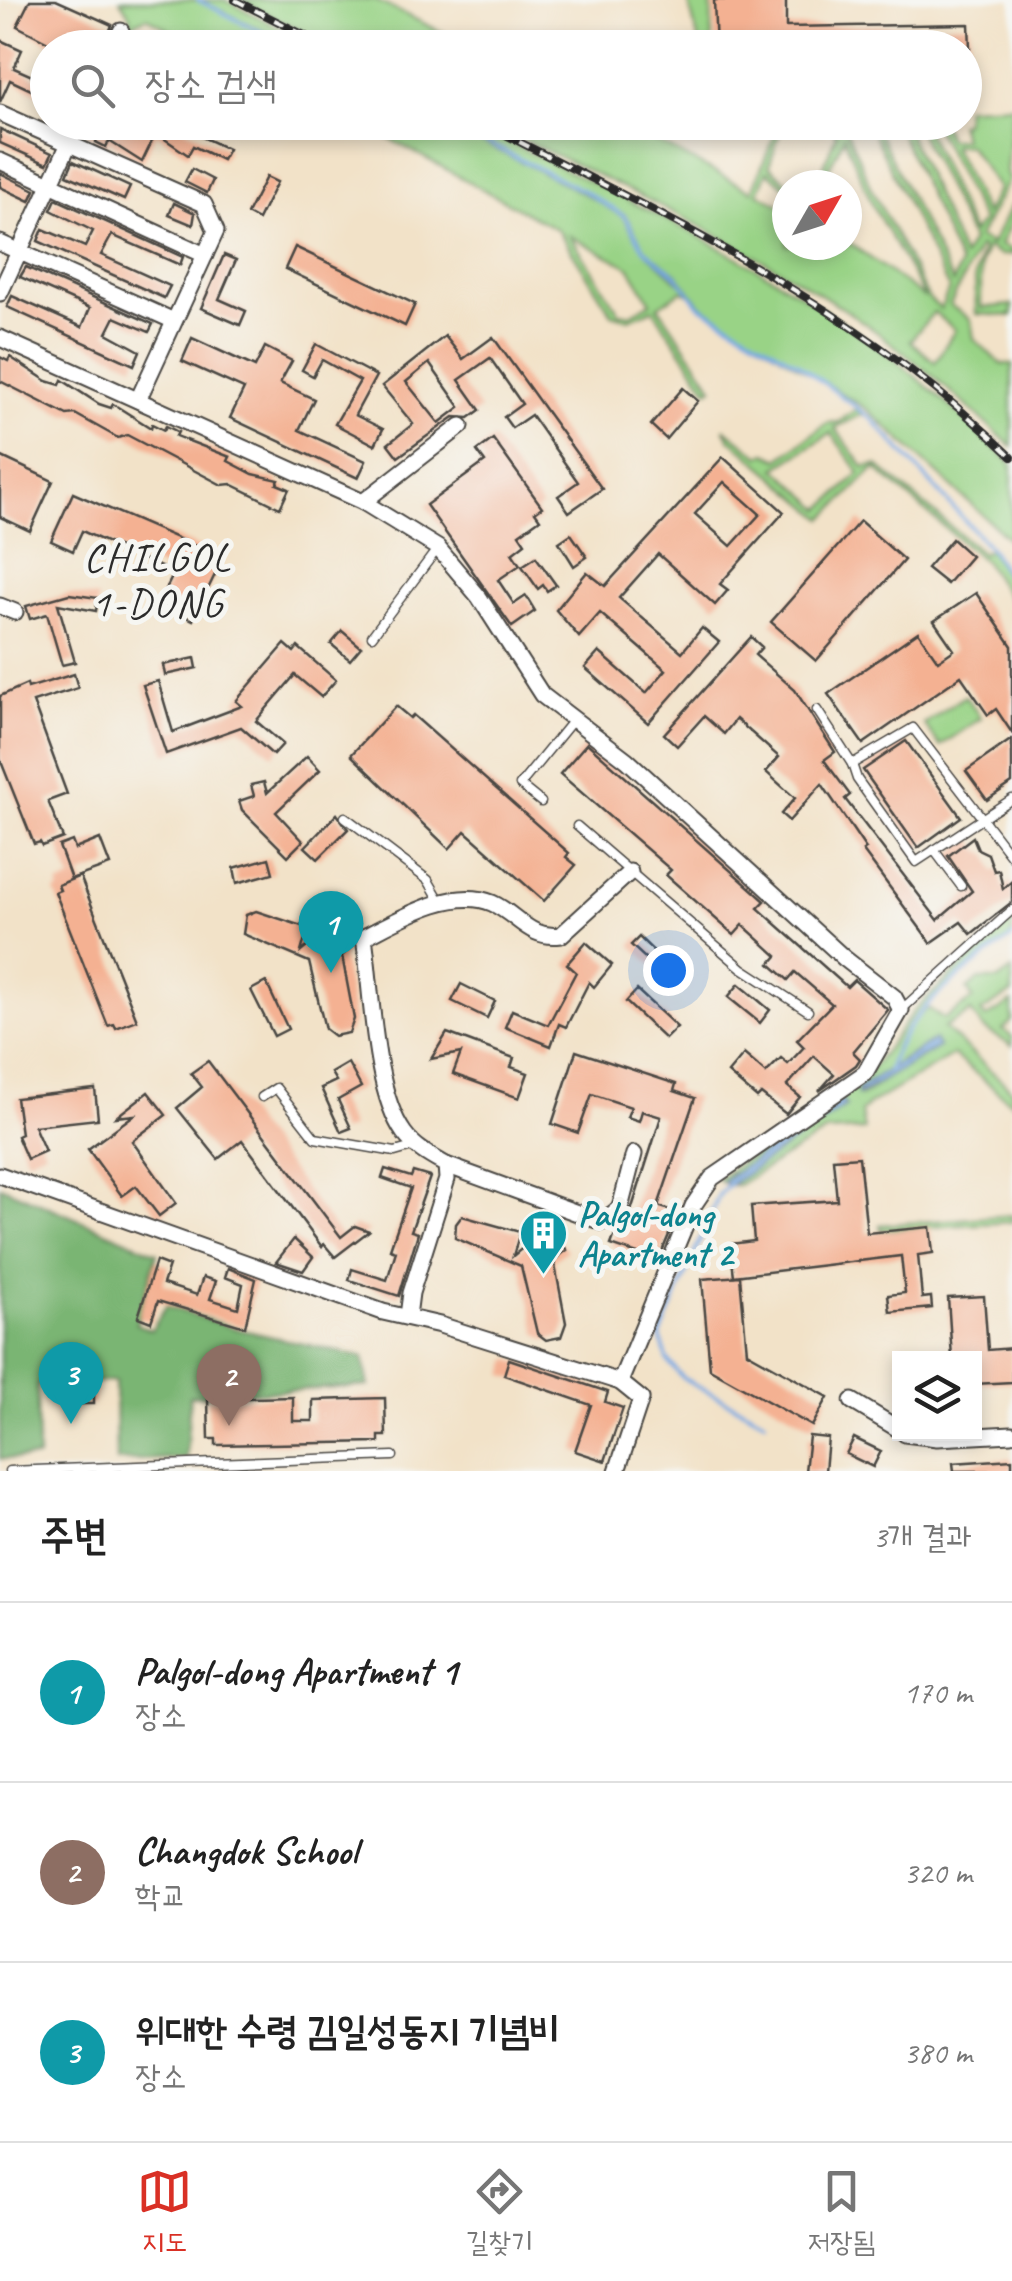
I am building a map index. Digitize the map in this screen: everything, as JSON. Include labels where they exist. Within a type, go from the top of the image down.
[{"type":"street","points":[[0,113],[30,127]]},
{"type":"street","points":[[58,140],[204,204],[216,231],[138,400]]},
{"type":"street","points":[[0,293],[71,140]]},
{"type":"street","points":[[0,162],[205,254]]},
{"type":"street","points":[[0,244],[174,321]]},
{"type":"street","points":[[0,338],[364,502],[438,548],[479,598],[529,681],[627,760],[830,945],[894,998],[901,1010],[865,1073],[712,1178],[693,1206],[620,1382]]},
{"type":"street","points":[[364,502],[461,426]]},
{"type":"street","points":[[630,872],[561,935],[548,937],[523,927],[489,901],[468,899],[442,904],[364,937],[385,1085],[402,1130],[416,1146],[446,1165],[602,1222],[620,1208],[634,1154]]},
{"type":"street","points":[[408,1316],[411,1293],[447,1179],[446,1165]]},
{"type":"street","points":[[0,1176],[383,1312],[408,1316],[620,1382],[641,1399],[616,1471]]},
{"type":"street","points":[[852,1401],[892,1426]]},
{"type":"street","points":[[982,1436],[1012,1434]]},
{"type":"lane","points":[[372,636],[438,548]]},
{"type":"lane","points":[[818,710],[852,764],[857,779],[916,862],[1012,799]]},
{"type":"lane","points":[[541,802],[520,785],[573,720]]},
{"type":"lane","points":[[852,764],[913,728],[1012,857]]},
{"type":"lane","points":[[345,817],[428,880],[442,904]]},
{"type":"lane","points":[[577,826],[742,968],[808,1011]]},
{"type":"lane","points":[[934,850],[961,886]]},
{"type":"lane","points":[[901,1010],[1012,910]]},
{"type":"lane","points":[[262,1097],[276,1088],[316,1138],[396,1152],[416,1146]]},
{"type":"lane","points":[[9,1471],[279,1467],[393,1456]]},
{"type":"green space","points":[[120,0],[196,0],[257,30],[169,30],[147,17],[129,26],[131,17]]},
{"type":"green space","points":[[200,0],[224,0],[285,30],[261,30]]},
{"type":"green space","points":[[240,0],[375,0],[438,30],[301,30]]},
{"type":"green space","points":[[688,0],[711,0],[712,30],[696,30]]},
{"type":"green space","points":[[1012,105],[1006,172],[1009,179],[978,238],[991,244],[1012,204],[1012,220],[1000,245],[1012,250],[1012,255],[999,255],[987,247],[981,262],[981,308],[1012,305],[1012,316],[976,314],[975,276],[982,249],[979,247],[950,305],[971,320],[974,339],[1001,364],[1012,364],[1012,447],[929,373],[841,307],[711,232],[524,140],[653,140],[752,191],[773,140],[777,140],[769,166],[773,170],[772,176],[767,171],[758,193],[772,201],[772,260],[862,260],[862,252],[925,298],[873,206],[862,170],[858,170],[845,140],[851,140],[929,299],[941,309],[949,289],[876,140],[882,140],[953,283],[960,265],[904,140],[911,140],[963,257],[972,241],[923,140],[931,140],[972,233],[982,221],[942,140],[982,140],[982,106]],"holes":[[[952,145],[968,145],[998,188],[985,214]],[[934,312],[955,330],[935,362],[910,341]]]},
{"type":"green space","points":[[392,140],[477,140],[583,192],[623,217],[645,251],[693,295],[682,291],[658,306],[713,387],[708,390],[653,309],[629,319],[612,314],[558,230]],"holes":[[[570,236],[629,267],[651,302],[631,314],[619,312]]]},
{"type":"green space","points":[[479,140],[504,140],[667,220],[763,272],[877,346],[937,394],[1012,464],[1012,542],[868,410],[701,305],[677,274],[646,250],[625,215]]},
{"type":"green space","points":[[834,140],[843,140],[828,170],[823,170]]},
{"type":"green space","points":[[856,409],[863,414],[835,428],[864,467],[877,465],[982,553],[989,549],[1012,586],[1012,603],[985,562],[875,468],[824,519],[730,439],[724,428],[760,456],[766,453],[779,459],[827,423],[839,422]],"holes":[[[831,433],[860,473],[822,509],[776,468]]]},
{"type":"green space","points":[[965,696],[981,718],[940,746],[924,724]]},
{"type":"green space","points":[[1012,919],[1012,936],[920,1011],[906,1029],[895,1049],[888,1070],[858,1088],[858,1094],[862,1096],[933,1041],[890,1068],[903,1035],[928,1008],[944,1019],[973,999],[967,989],[978,980],[998,980],[1012,970],[1012,993],[981,1012],[986,1018],[1012,1002],[1012,1021],[1003,1030],[1012,1037],[1012,1046],[983,1028],[971,1012],[944,1028],[1012,1090],[1012,1103],[953,1055],[869,1105],[861,1112],[864,1130],[826,1132],[738,1185],[730,1185],[740,1175],[731,1173],[722,1182],[717,1179],[865,1077],[916,1008]]},
{"type":"green space","points":[[0,1186],[157,1253],[136,1324],[151,1330],[166,1306],[233,1328],[363,1357],[369,1386],[190,1396],[186,1458],[116,1461],[115,1381],[37,1385],[38,1458],[0,1459]]},
{"type":"green space","points":[[1012,1215],[1012,1222],[881,1230],[880,1225]]},
{"type":"water","points":[[934,1040],[938,1047],[858,1095],[858,1089]]},
{"type":"water","points":[[841,1100],[846,1106],[730,1185],[722,1182]]},
{"type":"building","points":[[30,0],[56,0],[112,25],[110,30],[30,33],[17,26]]},
{"type":"building","points":[[714,0],[786,0],[786,27],[969,24],[969,30],[715,30]]},
{"type":"building","points":[[0,40],[22,50],[14,68],[30,75],[30,89],[10,80],[0,102]]},
{"type":"building","points":[[0,129],[52,153],[47,164],[0,143]]},
{"type":"building","points":[[96,140],[153,140],[142,162],[109,141],[106,147]]},
{"type":"building","points":[[166,140],[209,140],[228,149],[222,160],[193,146],[188,155]]},
{"type":"building","points":[[73,161],[130,187],[124,200],[67,175]]},
{"type":"building","points":[[192,169],[213,180],[207,193],[185,182]]},
{"type":"building","points":[[0,173],[35,190],[30,201],[0,187]]},
{"type":"building","points":[[266,177],[277,182],[258,220],[247,214]]},
{"type":"building","points":[[56,199],[183,257],[180,265],[112,235],[101,255],[170,286],[164,298],[38,241],[43,229],[85,247],[93,231],[51,210]]},
{"type":"building","points":[[174,203],[195,213],[193,225],[169,215]]},
{"type":"building","points":[[295,247],[415,304],[405,326],[285,269]]},
{"type":"building","points":[[224,255],[236,260],[219,299],[246,311],[240,325],[201,308]]},
{"type":"building","points":[[26,267],[153,324],[149,332],[115,317],[107,333],[140,351],[134,365],[7,307],[12,296],[82,327],[90,308],[20,277]]},
{"type":"building","points":[[445,336],[463,359],[493,337],[602,489],[569,512],[558,496],[578,482],[531,415],[512,428],[504,417],[522,404],[490,358],[459,380],[480,410],[469,418],[454,417],[398,457],[388,444],[413,424],[382,386]],"holes":[[[429,363],[460,407],[439,423],[406,382]]]},
{"type":"building","points":[[192,338],[255,367],[265,347],[292,361],[280,383],[314,399],[299,430],[366,461],[358,478],[230,418],[244,389],[182,361]]},
{"type":"building","points":[[316,344],[376,376],[355,415],[383,429],[375,445],[335,424],[360,381],[322,360],[313,376],[302,370]]},
{"type":"building","points":[[0,357],[8,361],[10,357],[47,381],[60,385],[62,380],[99,404],[111,408],[113,404],[151,428],[152,424],[164,430],[166,426],[178,432],[176,436],[230,457],[228,461],[253,474],[279,480],[277,484],[289,489],[280,508],[231,484],[222,485],[127,435],[118,438],[75,414],[67,415],[0,381]]},
{"type":"building","points":[[683,388],[698,401],[666,439],[651,425]]},
{"type":"building","points":[[493,439],[542,507],[535,512],[540,519],[519,534],[525,543],[512,553],[520,565],[498,580],[514,604],[526,596],[535,611],[512,627],[426,505],[485,462],[477,451]]},
{"type":"building","points":[[0,456],[53,481],[30,531],[0,517]]},
{"type":"building","points":[[723,457],[784,512],[720,584],[728,590],[715,605],[658,554],[619,598],[682,652],[702,628],[719,642],[648,723],[585,668],[599,652],[646,693],[666,670],[600,613],[579,637],[556,610],[587,572],[605,586]],"holes":[[[724,482],[760,514],[731,546],[695,514]]]},
{"type":"building","points":[[73,493],[223,558],[193,620],[159,603],[174,573],[82,531],[73,551],[51,541]]},
{"type":"building","points":[[860,521],[904,560],[816,661],[771,622]]},
{"type":"building","points":[[571,534],[587,557],[574,566],[559,542]]},
{"type":"building","points":[[952,539],[971,556],[947,584],[927,568]]},
{"type":"building","points":[[536,557],[556,585],[547,591],[543,585],[538,589],[522,566]]},
{"type":"building","points":[[976,593],[1012,646],[1012,733],[996,709],[988,715],[961,676],[863,744],[828,694],[918,632],[938,661],[954,650],[934,621]]},
{"type":"building","points":[[69,594],[98,598],[96,611],[58,604],[75,662],[62,665],[47,614],[30,619],[26,606]]},
{"type":"building","points":[[342,631],[361,647],[350,660],[331,644]]},
{"type":"building","points":[[751,637],[762,647],[755,655],[795,690],[835,752],[824,760],[850,795],[845,799],[938,920],[972,891],[948,856],[973,837],[978,849],[988,854],[994,871],[999,870],[1003,889],[1012,881],[1012,902],[971,934],[961,922],[931,943],[863,851],[866,849],[822,784],[789,821],[781,814],[795,798],[766,772],[779,757],[736,719],[724,734],[704,716],[677,746],[664,734]]},
{"type":"building","points":[[285,644],[294,652],[298,647],[336,680],[321,697],[295,675],[256,721],[283,744],[273,755],[241,727],[166,754],[143,685],[158,681],[173,732],[242,706],[236,701]]},
{"type":"building","points":[[195,658],[197,668],[165,675],[163,665]]},
{"type":"building","points":[[74,674],[78,688],[33,702],[67,794],[48,801],[63,838],[42,846],[40,842],[34,844],[0,759],[0,696],[27,684],[28,688]]},
{"type":"building","points":[[396,706],[410,718],[413,715],[569,853],[566,857],[576,865],[544,901],[465,831],[449,849],[351,755]]},
{"type":"building","points":[[1012,739],[1012,783],[987,800],[966,771]]},
{"type":"building","points":[[906,741],[961,817],[918,848],[863,770]]},
{"type":"building","points":[[587,743],[765,901],[758,908],[847,987],[854,980],[888,1010],[853,1052],[860,1059],[856,1065],[819,1091],[834,1074],[814,1056],[787,1086],[800,1097],[786,1114],[761,1094],[757,1098],[728,1073],[744,1054],[766,1073],[781,1058],[788,1064],[804,1047],[797,1040],[832,1004],[795,972],[788,980],[770,964],[777,956],[743,925],[734,935],[666,875],[671,870],[560,774]]},
{"type":"building","points":[[307,756],[320,770],[276,812],[303,841],[288,856],[242,810],[239,801],[254,796],[251,785],[264,782],[267,793]]},
{"type":"building","points":[[337,814],[348,829],[318,859],[305,847]]},
{"type":"building","points":[[100,839],[110,865],[71,879],[59,846],[72,841],[75,849]]},
{"type":"building","points":[[269,858],[273,873],[237,883],[234,868]]},
{"type":"building","points":[[80,876],[137,1020],[116,1028],[114,1024],[108,1026],[55,892],[60,890],[58,885]]},
{"type":"building","points":[[256,911],[308,928],[301,952],[336,923],[354,944],[342,956],[354,1019],[349,1033],[334,1036],[325,1029],[309,962],[243,934],[246,915]]},
{"type":"building","points":[[639,937],[667,964],[659,971],[631,945]]},
{"type":"building","points":[[586,942],[612,965],[594,987],[589,982],[566,1027],[559,1024],[551,1046],[505,1027],[512,1010],[548,1025],[576,972],[567,964]]},
{"type":"building","points":[[266,982],[288,1029],[274,1036],[251,990]]},
{"type":"building","points":[[461,984],[495,1001],[487,1018],[452,1001]]},
{"type":"building","points":[[739,984],[770,1010],[760,1023],[728,997]]},
{"type":"building","points":[[637,990],[677,1027],[665,1039],[626,1002]]},
{"type":"building","points":[[447,1033],[514,1058],[511,1067],[528,1073],[519,1098],[453,1074],[461,1053],[431,1059]]},
{"type":"building","points":[[576,1051],[676,1084],[674,1091],[695,1098],[658,1206],[678,1213],[658,1261],[611,1245],[619,1223],[631,1211],[661,1117],[642,1111],[639,1121],[627,1117],[631,1107],[592,1094],[578,1133],[552,1124]]},
{"type":"building","points":[[208,1061],[341,1237],[355,1226],[369,1231],[335,1257],[324,1244],[322,1247],[242,1140],[218,1159],[177,1108],[202,1087],[191,1073]]},
{"type":"building","points":[[348,1063],[361,1087],[338,1100],[351,1128],[341,1132],[321,1088],[336,1081],[331,1073]]},
{"type":"building","points":[[95,1089],[98,1119],[34,1126],[45,1151],[27,1159],[17,1136],[21,1134],[16,1098]]},
{"type":"building","points":[[148,1092],[166,1115],[132,1141],[176,1203],[159,1216],[136,1186],[122,1196],[88,1149],[134,1115],[116,1117]]},
{"type":"building","points":[[859,1157],[867,1233],[930,1227],[933,1253],[918,1255],[922,1298],[931,1297],[932,1308],[890,1312],[888,1295],[905,1293],[901,1256],[734,1276],[730,1244],[754,1241],[751,1206],[837,1200],[833,1159]]},
{"type":"building","points":[[385,1169],[411,1177],[413,1172],[430,1177],[411,1231],[418,1233],[399,1296],[349,1280],[352,1269],[387,1280],[396,1251],[390,1249],[411,1188],[382,1178]]},
{"type":"building","name":"Palgol-dong Apartment 2","points":[[462,1216],[520,1232],[513,1256],[548,1227],[567,1250],[554,1260],[566,1323],[561,1337],[546,1340],[537,1333],[521,1266],[455,1238],[456,1224]]},
{"type":"building","points":[[294,1239],[313,1257],[303,1271],[276,1262]]},
{"type":"building","points":[[156,1261],[169,1266],[163,1284],[197,1295],[203,1277],[216,1281],[210,1299],[238,1308],[243,1284],[225,1277],[228,1268],[256,1279],[245,1327],[158,1301],[151,1322],[138,1317]]},
{"type":"building","points":[[740,1276],[747,1352],[828,1397],[812,1426],[710,1369],[702,1279]]},
{"type":"building","points":[[984,1296],[988,1350],[1012,1348],[1012,1382],[982,1384],[982,1351],[952,1351],[948,1298]]},
{"type":"building","points":[[509,1359],[608,1392],[605,1402],[623,1408],[605,1461],[575,1451],[591,1405],[504,1375]]},
{"type":"building","points":[[57,1383],[94,1383],[94,1404],[81,1404],[81,1394],[57,1394]]},
{"type":"building","points":[[293,1397],[293,1421],[313,1421],[313,1400],[385,1398],[386,1436],[379,1436],[379,1442],[216,1445],[216,1439],[209,1439],[208,1399]]},
{"type":"building","points":[[809,1436],[828,1438],[825,1471],[805,1471]]},
{"type":"building","points":[[854,1438],[881,1451],[873,1467],[846,1454]]},
{"type":"building","points":[[1012,1459],[1012,1471],[954,1471],[953,1463]]},
{"type":"waterway","points":[[198,0],[257,30]]},
{"type":"waterway","points":[[481,140],[584,191],[624,216],[645,250],[676,275],[700,306],[797,363],[872,419],[990,548],[1012,584]]},
{"type":"waterway","points":[[888,1074],[895,1052],[920,1013],[955,980],[1012,937]]},
{"type":"waterway","points":[[730,1183],[719,1195],[660,1336],[668,1361],[684,1379],[765,1421]]},
{"type":"railway","points":[[235,0],[294,30]]},
{"type":"railway","points":[[515,140],[691,231],[826,310],[953,403],[1012,457]]},
{"type":"place","name":"Palgol-dong Apartment 1","points":[[331,973]]},
{"type":"place","name":"Palgol-dong Apartment 2","points":[[543,1276]]},
{"type":"place","name":"위대한 수령 김일성동지 기념비","points":[[71,1424]]},
{"type":"place","name":"Changdok School","points":[[229,1426]]},
{"type":"district","name":"CHILGOL 1-DONG","points":[[158,579]]}]
